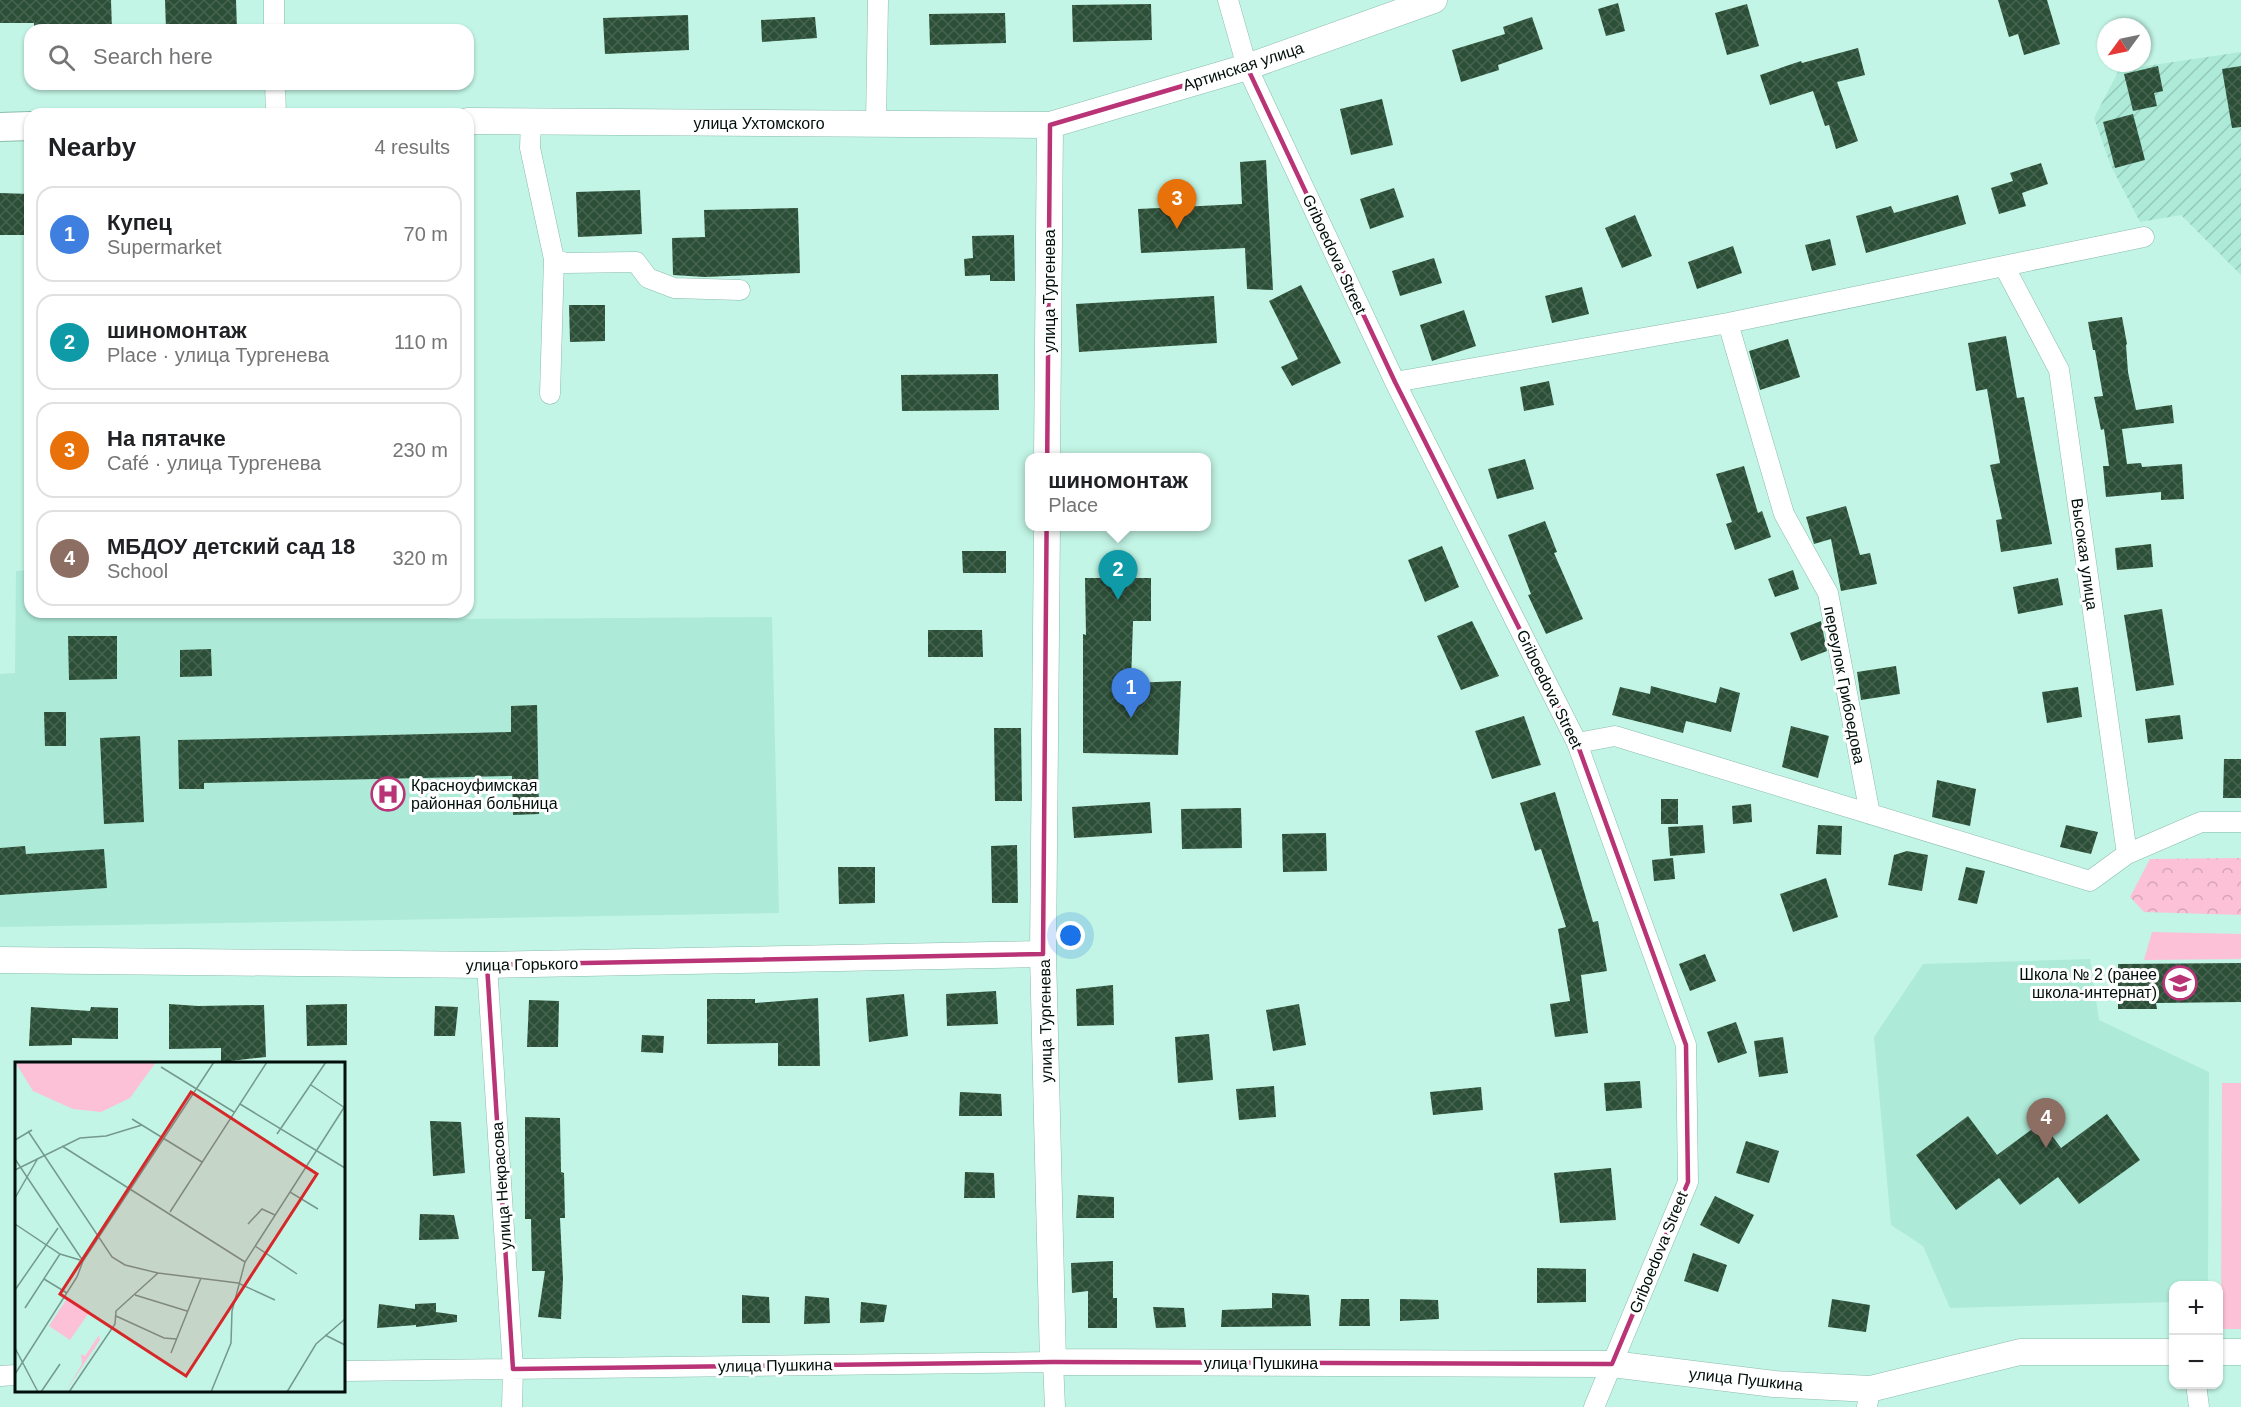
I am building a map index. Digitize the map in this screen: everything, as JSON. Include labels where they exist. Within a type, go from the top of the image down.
[{"type":"main road","points":[[0,127],[24,126]]},
{"type":"street","points":[[274,0],[274,24]]},
{"type":"street","points":[[876,124],[878,0]]},
{"type":"street","name":"Griboedova Street","points":[[1228,0],[1247,67],[1395,382],[1577,743],[1686,1045],[1688,1182],[1594,1407]]},
{"type":"street","name":"Артинская улица","points":[[1050,125],[1247,67],[1434,0]]},
{"type":"street","points":[[275,90],[276,108]]},
{"type":"street","name":"улица Ухтомского","points":[[474,121],[1050,125]]},
{"type":"street","points":[[531,121],[530,148],[554,259],[550,394]]},
{"type":"street","name":"улица Тургенева","points":[[1047,453],[1050,125]]},
{"type":"street","points":[[1395,382],[1728,323],[2144,237]]},
{"type":"street","points":[[554,259],[565,263],[636,262],[648,279],[674,288],[740,290]]},
{"type":"street","name":"Высокая улица","points":[[2004,266],[2059,370],[2127,854]]},
{"type":"street","name":"переулок Грибоедова","points":[[1728,323],[1784,514],[1828,593],[1870,814]]},
{"type":"street","name":"улица Тургенева","points":[[1047,531],[1043,954],[1054,1407]]},
{"type":"street","points":[[1577,743],[1615,736],[2090,881],[2127,854],[2201,822],[2241,822]]},
{"type":"street","name":"улица Горького","points":[[0,960],[487,965],[1043,954]]},
{"type":"street","name":"улица Некрасова","points":[[487,965],[513,1369],[512,1407]]},
{"type":"street","name":"улица Пушкина","points":[[345,1371],[1053,1362],[1612,1364],[1774,1384],[1870,1401],[2020,1352],[2169,1352]]},
{"type":"street","points":[[2223,1352],[2241,1352]]},
{"type":"street","points":[[0,1376],[15,1375]]},
{"type":"street","points":[[2197,1389],[2199,1407]]},
{"type":"highlighted area","points":[[1247,67],[1395,382],[1577,743],[1686,1045],[1688,1182],[1612,1364],[1053,1362],[513,1369],[487,965],[1043,954],[1050,125]]},
{"type":"shaded area","points":[[2241,52],[2241,275],[2181,215],[2140,222],[2111,166],[2094,118],[2118,72],[2151,72],[2151,65]]},
{"type":"shaded area","name":"Красноуфимская районная больница","points":[[24,570],[24,618],[772,617],[779,913],[0,927],[0,674],[15,673],[16,571]]},
{"type":"shaded area","points":[[2090,959],[2099,1020],[2209,1072],[2208,1281],[2169,1281],[2169,1302],[1950,1308],[1923,1246],[1891,1225],[1874,1037],[1923,964]]},
{"type":"green space","points":[[2241,858],[2241,915],[2144,912],[2130,897],[2150,859]]},
{"type":"green space","points":[[2152,932],[2241,934],[2241,959],[2144,960]]},
{"type":"green space","points":[[2222,1083],[2241,1083],[2241,1329],[2223,1329],[2223,1281],[2221,1281]]},
{"type":"building","points":[[0,0],[111,0],[112,24],[0,23]]},
{"type":"building","points":[[165,0],[236,0],[237,24],[166,24]]},
{"type":"building","points":[[1998,0],[2047,0],[2060,44],[2024,55],[2018,34],[2009,37]]},
{"type":"building","points":[[1618,3],[1625,31],[1606,36],[1598,9]]},
{"type":"building","points":[[1151,4],[1152,40],[1073,42],[1072,5]]},
{"type":"building","points":[[1747,4],[1759,46],[1727,55],[1715,13]]},
{"type":"building","points":[[1005,13],[1006,43],[930,45],[929,14]]},
{"type":"building","points":[[688,15],[689,50],[605,54],[603,18]]},
{"type":"building","points":[[815,17],[817,38],[762,42],[761,20]]},
{"type":"building","points":[[1532,17],[1543,49],[1498,65],[1499,70],[1461,82],[1452,50],[1505,34],[1503,27]]},
{"type":"building","points":[[1858,48],[1865,75],[1837,82],[1858,141],[1836,149],[1829,125],[1825,126],[1813,91],[1770,105],[1760,75],[1801,61],[1802,63]]},
{"type":"building","points":[[2158,66],[2163,91],[2154,93],[2157,106],[2133,111],[2124,74],[2151,72],[2151,68]]},
{"type":"building","points":[[2241,66],[2241,127],[2232,128],[2222,69]]},
{"type":"building","points":[[1382,99],[1393,145],[1351,155],[1340,109]]},
{"type":"building","points":[[2133,114],[2145,160],[2115,168],[2103,122]]},
{"type":"building","points":[[1266,160],[1273,290],[1247,289],[1245,248],[1141,253],[1138,209],[1242,204],[1240,162]]},
{"type":"building","points":[[2041,163],[2048,184],[2022,193],[2026,206],[1999,214],[1991,188],[2013,181],[2010,173]]},
{"type":"building","points":[[1394,188],[1404,217],[1370,229],[1360,199]]},
{"type":"building","points":[[640,190],[642,234],[578,237],[576,192]]},
{"type":"building","points":[[0,193],[24,194],[24,235],[0,235]]},
{"type":"building","points":[[1958,195],[1966,224],[1866,253],[1856,216],[1891,206],[1894,213]]},
{"type":"building","points":[[798,208],[800,273],[705,277],[673,275],[672,238],[705,237],[704,210]]},
{"type":"building","points":[[1635,215],[1652,256],[1622,268],[1605,228]]},
{"type":"building","points":[[1014,235],[1015,281],[990,281],[990,275],[965,276],[964,259],[973,258],[972,236]]},
{"type":"building","points":[[1830,239],[1836,265],[1812,271],[1805,245]]},
{"type":"building","points":[[1733,246],[1742,273],[1697,289],[1688,262]]},
{"type":"building","points":[[1434,258],[1442,283],[1400,296],[1392,271]]},
{"type":"building","points":[[1301,285],[1341,363],[1292,386],[1281,367],[1298,359],[1269,301]]},
{"type":"building","points":[[1582,287],[1589,314],[1552,323],[1545,296]]},
{"type":"building","points":[[1214,296],[1217,343],[1079,352],[1076,304]]},
{"type":"building","points":[[569,305],[605,305],[605,341],[570,342]]},
{"type":"building","points":[[1464,310],[1476,346],[1432,361],[1420,325]]},
{"type":"building","points":[[2122,317],[2127,344],[2128,372],[2136,410],[2172,405],[2174,423],[2122,429],[2127,464],[2141,463],[2142,467],[2182,464],[2184,499],[2161,500],[2161,492],[2106,497],[2103,466],[2109,466],[2104,429],[2101,430],[2094,397],[2103,396],[2088,322]]},
{"type":"building","points":[[2006,336],[2017,398],[2024,397],[2052,544],[2001,552],[1996,520],[2002,519],[1990,465],[2000,463],[1987,389],[1976,391],[1968,343]]},
{"type":"building","points":[[1788,339],[1800,377],[1760,390],[1749,351]]},
{"type":"building","points":[[998,374],[999,410],[902,411],[901,375]]},
{"type":"building","points":[[1549,381],[1554,405],[1524,411],[1520,387]]},
{"type":"building","points":[[1525,459],[1534,489],[1497,499],[1488,469]]},
{"type":"building","points":[[1744,466],[1758,513],[1762,511],[1771,537],[1735,550],[1726,524],[1732,522],[1716,474]]},
{"type":"building","points":[[1846,506],[1860,555],[1870,553],[1877,584],[1841,591],[1831,539],[1814,544],[1806,517]]},
{"type":"building","points":[[1545,521],[1557,552],[1554,553],[1583,619],[1546,634],[1528,595],[1531,594],[1508,535]]},
{"type":"building","points":[[2151,544],[2153,567],[2117,570],[2115,548]]},
{"type":"building","points":[[1442,546],[1459,587],[1425,602],[1408,560]]},
{"type":"building","points":[[962,551],[1006,551],[1006,573],[963,573]]},
{"type":"building","points":[[1793,570],[1799,589],[1775,597],[1768,579]]},
{"type":"building","points":[[1085,578],[1151,578],[1151,621],[1133,621],[1131,683],[1181,681],[1178,755],[1083,753]]},
{"type":"building","points":[[2058,578],[2063,605],[2018,614],[2013,587]]},
{"type":"building","points":[[2162,609],[2174,685],[2136,691],[2124,615]]},
{"type":"building","points":[[1472,621],[1499,676],[1461,690],[1437,636]]},
{"type":"building","points":[[1821,621],[1827,651],[1801,661],[1790,633]]},
{"type":"building","points":[[928,630],[982,630],[983,657],[928,657]]},
{"type":"building","points":[[68,636],[117,636],[117,679],[69,680]]},
{"type":"building","points":[[211,649],[212,676],[180,677],[180,650]]},
{"type":"building","points":[[1896,666],[1900,694],[1861,700],[1857,672]]},
{"type":"building","points":[[1651,686],[1716,703],[1720,687],[1740,693],[1731,732],[1686,721],[1683,733],[1612,715],[1620,687],[1650,694]]},
{"type":"building","points":[[2078,687],[2082,717],[2047,723],[2042,692]]},
{"type":"building","points":[[537,705],[539,814],[513,815],[512,776],[204,783],[204,789],[179,789],[178,740],[511,732],[511,706]]},
{"type":"building","points":[[44,712],[66,712],[66,746],[45,746]]},
{"type":"building","points":[[2180,715],[2183,739],[2148,743],[2145,719]]},
{"type":"building","points":[[1524,716],[1541,765],[1492,779],[1475,731]]},
{"type":"building","points":[[1791,726],[1829,736],[1818,778],[1782,767]]},
{"type":"building","points":[[994,728],[1021,728],[1022,801],[995,801]]},
{"type":"building","points":[[140,736],[144,822],[104,824],[100,738]]},
{"type":"building","points":[[2224,759],[2241,759],[2241,798],[2223,798]]},
{"type":"building","points":[[1937,780],[1976,789],[1970,826],[1932,817]]},
{"type":"building","points":[[1555,792],[1593,922],[1598,921],[1607,971],[1581,975],[1588,1033],[1555,1037],[1550,1004],[1570,1001],[1558,929],[1566,927],[1541,849],[1535,851],[1520,803]]},
{"type":"building","points":[[1661,799],[1678,799],[1678,824],[1661,824]]},
{"type":"building","points":[[1150,802],[1152,833],[1074,838],[1072,807]]},
{"type":"building","points":[[1751,804],[1752,822],[1733,824],[1732,806]]},
{"type":"building","points":[[1241,808],[1242,848],[1182,849],[1181,809]]},
{"type":"building","points":[[1703,825],[1705,853],[1670,856],[1668,827]]},
{"type":"building","points":[[1818,825],[1842,826],[1841,855],[1816,854]]},
{"type":"building","points":[[2066,825],[2098,832],[2091,854],[2060,847]]},
{"type":"building","points":[[1326,833],[1327,871],[1283,872],[1282,834]]},
{"type":"building","points":[[1017,845],[1018,903],[992,903],[991,846]]},
{"type":"building","points":[[25,846],[26,854],[104,849],[107,888],[0,895],[0,848]]},
{"type":"building","points":[[1907,851],[1928,855],[1922,891],[1888,885],[1894,855]]},
{"type":"building","points":[[1673,858],[1675,879],[1654,881],[1652,860]]},
{"type":"building","points":[[838,867],[875,867],[875,903],[839,904]]},
{"type":"building","points":[[1966,867],[1985,871],[1977,904],[1958,900]]},
{"type":"building","points":[[1826,878],[1838,917],[1793,932],[1780,894]]},
{"type":"building","points":[[1705,954],[1716,981],[1690,991],[1679,964]]},
{"type":"building","name":"Школа № 2 (ранее школа-интернат)","points":[[2241,963],[2241,1002],[2156,1003],[2157,1009],[2118,1009],[2118,964]]},
{"type":"building","points":[[1113,985],[1114,1025],[1077,1026],[1076,989]]},
{"type":"building","points":[[996,991],[998,1024],[947,1026],[946,994]]},
{"type":"building","points":[[904,994],[908,1036],[869,1042],[866,998]]},
{"type":"building","points":[[818,998],[820,1066],[778,1066],[778,1043],[707,1044],[707,999],[755,999],[755,1003]]},
{"type":"building","points":[[529,1000],[559,1001],[558,1047],[527,1047]]},
{"type":"building","points":[[169,1004],[264,1005],[266,1057],[221,1062],[221,1048],[169,1049]]},
{"type":"building","points":[[347,1004],[347,1045],[307,1046],[306,1005]]},
{"type":"building","points":[[1299,1004],[1306,1045],[1273,1051],[1266,1010]]},
{"type":"building","points":[[435,1006],[458,1007],[455,1036],[434,1036]]},
{"type":"building","points":[[31,1007],[90,1011],[91,1007],[118,1008],[118,1039],[72,1038],[72,1045],[29,1046]]},
{"type":"building","points":[[1736,1022],[1747,1053],[1718,1063],[1707,1032]]},
{"type":"building","points":[[1209,1034],[1213,1080],[1178,1083],[1175,1037]]},
{"type":"building","points":[[642,1035],[664,1036],[663,1053],[641,1052]]},
{"type":"building","points":[[1783,1037],[1788,1073],[1759,1077],[1754,1041]]},
{"type":"building","points":[[1640,1081],[1642,1108],[1606,1111],[1604,1083]]},
{"type":"building","points":[[1274,1086],[1276,1117],[1239,1120],[1236,1089]]},
{"type":"building","points":[[1481,1087],[1483,1110],[1433,1115],[1430,1092]]},
{"type":"building","points":[[960,1092],[1001,1094],[1002,1116],[959,1116]]},
{"type":"building","points":[[2107,1114],[2140,1160],[2079,1204],[2058,1177],[2020,1205],[1999,1178],[1956,1210],[1916,1155],[1968,1116],[1997,1155],[2042,1122],[2061,1148]]},
{"type":"building","points":[[525,1117],[560,1118],[565,1218],[560,1218],[563,1279],[561,1319],[538,1317],[545,1271],[532,1271],[531,1219],[525,1219]]},
{"type":"building","points":[[430,1121],[461,1122],[465,1173],[433,1176]]},
{"type":"building","points":[[1746,1141],[1779,1151],[1769,1183],[1736,1173]]},
{"type":"building","points":[[1611,1168],[1616,1220],[1560,1223],[1554,1173]]},
{"type":"building","points":[[965,1172],[994,1173],[995,1198],[964,1198]]},
{"type":"building","points":[[1078,1195],[1114,1197],[1114,1218],[1076,1218]]},
{"type":"building","points":[[1715,1196],[1754,1215],[1739,1244],[1700,1225]]},
{"type":"building","points":[[420,1214],[454,1215],[459,1239],[419,1240]]},
{"type":"building","points":[[1693,1253],[1727,1265],[1718,1292],[1684,1281]]},
{"type":"building","points":[[1113,1261],[1113,1298],[1117,1298],[1117,1328],[1088,1328],[1088,1291],[1072,1293],[1071,1263]]},
{"type":"building","points":[[1537,1268],[1586,1269],[1586,1302],[1537,1303]]},
{"type":"building","points":[[1272,1293],[1309,1295],[1311,1326],[1221,1327],[1222,1310],[1272,1308]]},
{"type":"building","points":[[742,1295],[769,1297],[770,1323],[742,1323]]},
{"type":"building","points":[[805,1296],[829,1298],[830,1323],[804,1324]]},
{"type":"building","points":[[1341,1299],[1369,1299],[1370,1326],[1339,1326]]},
{"type":"building","points":[[1400,1299],[1438,1300],[1439,1319],[1400,1321]]},
{"type":"building","points":[[1832,1299],[1870,1305],[1866,1332],[1828,1327]]},
{"type":"building","points":[[861,1302],[887,1305],[884,1322],[860,1323]]},
{"type":"building","points":[[436,1303],[436,1312],[457,1315],[457,1322],[416,1327],[416,1325],[377,1328],[379,1304],[415,1309],[415,1304]]},
{"type":"building","points":[[1153,1307],[1184,1308],[1186,1327],[1156,1328]]},
{"type":"place","name":"На пятачке","points":[[1177,229]]},
{"type":"place","name":"шиномонтаж","points":[[1118,600]]},
{"type":"place","name":"Купец","points":[[1131,718]]},
{"type":"place","name":"Красноуфимская районная больница","points":[[388,794]]},
{"type":"place","name":"Школа № 2 (ранее школа-интернат)","points":[[2180,983]]},
{"type":"place","name":"МБДОУ детский сад 18","points":[[2046,1148]]}]
